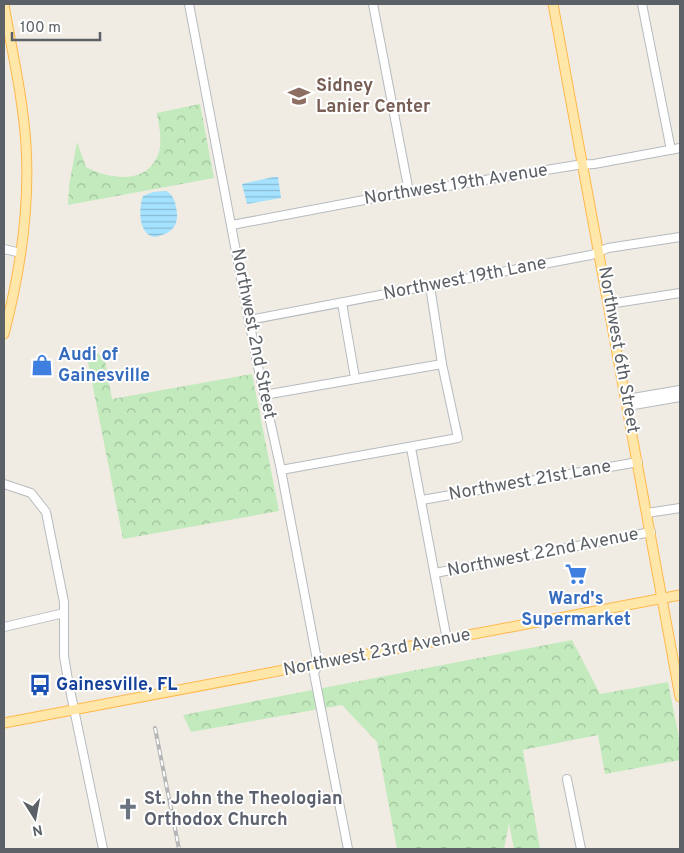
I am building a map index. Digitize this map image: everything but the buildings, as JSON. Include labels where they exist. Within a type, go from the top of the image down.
[{"type":"main road","points":[[4,4],[16,68],[26,144],[27,189],[21,252],[4,334]]},
{"type":"main road","name":"Northwest 6th Street","points":[[553,4],[600,251],[662,598],[679,679],[680,697]]},
{"type":"main road","name":"Northwest 23rd Avenue","points":[[4,724],[680,595]]},
{"type":"street","name":"Northwest 2nd Street","points":[[190,4],[249,320],[281,470],[318,665],[314,673],[348,849]]},
{"type":"street","points":[[373,4],[409,192]]},
{"type":"street","points":[[642,4],[671,150]]},
{"type":"street","name":"Northwest 19th Avenue","points":[[232,225],[409,192],[594,164],[680,148]]},
{"type":"street","name":"Northwest 19th Lane","points":[[249,320],[430,286],[608,248],[680,236]]},
{"type":"street","points":[[4,249],[21,252]]},
{"type":"street","points":[[281,470],[412,448],[458,438],[442,364],[430,286]]},
{"type":"street","points":[[609,304],[680,294]]},
{"type":"street","points":[[342,303],[355,378]]},
{"type":"street","points":[[264,395],[442,364]]},
{"type":"street","points":[[627,402],[680,390]]},
{"type":"street","points":[[627,402],[680,397]]},
{"type":"street","points":[[412,448],[447,640]]},
{"type":"street","name":"Northwest 21st Lane","points":[[422,500],[638,462]]},
{"type":"street","points":[[4,484],[31,493],[43,506],[64,602],[64,656],[103,849]]},
{"type":"street","name":"Northwest 22nd Avenue","points":[[647,513],[680,508]]},
{"type":"street","name":"Northwest 22nd Avenue","points":[[434,573],[650,532]]},
{"type":"street","points":[[4,627],[64,614]]},
{"type":"street","points":[[567,779],[581,849]]},
{"type":"green space","points":[[200,104],[214,178],[68,205],[69,186],[77,142],[86,167],[114,176],[133,176],[142,173],[150,167],[158,154],[160,136],[157,113]]},
{"type":"green space","points":[[96,351],[105,361],[112,399],[252,374],[279,511],[123,539],[87,357]]},
{"type":"green space","points":[[572,640],[600,694],[668,682],[680,743],[680,760],[605,774],[598,735],[523,750],[540,849],[514,849],[509,823],[504,849],[397,849],[377,742],[342,705],[191,732],[183,715]]},
{"type":"water","points":[[278,177],[281,198],[247,204],[242,184]]},
{"type":"water","points":[[166,191],[175,202],[177,221],[171,231],[152,237],[147,233],[142,224],[140,212],[143,196],[153,192]]},
{"type":"railway","points":[[155,728],[179,849]]},
{"type":"place","name":"Sidney Lanier Center","points":[[299,96]]},
{"type":"place","name":"Audi of Gainesville","points":[[42,365]]},
{"type":"place","name":"Ward's Supermarket","points":[[576,574]]},
{"type":"place","name":"Gainesville, FL","points":[[40,685]]},
{"type":"place","name":"St. John the Theologian Orthodox Church","points":[[128,809]]}]
